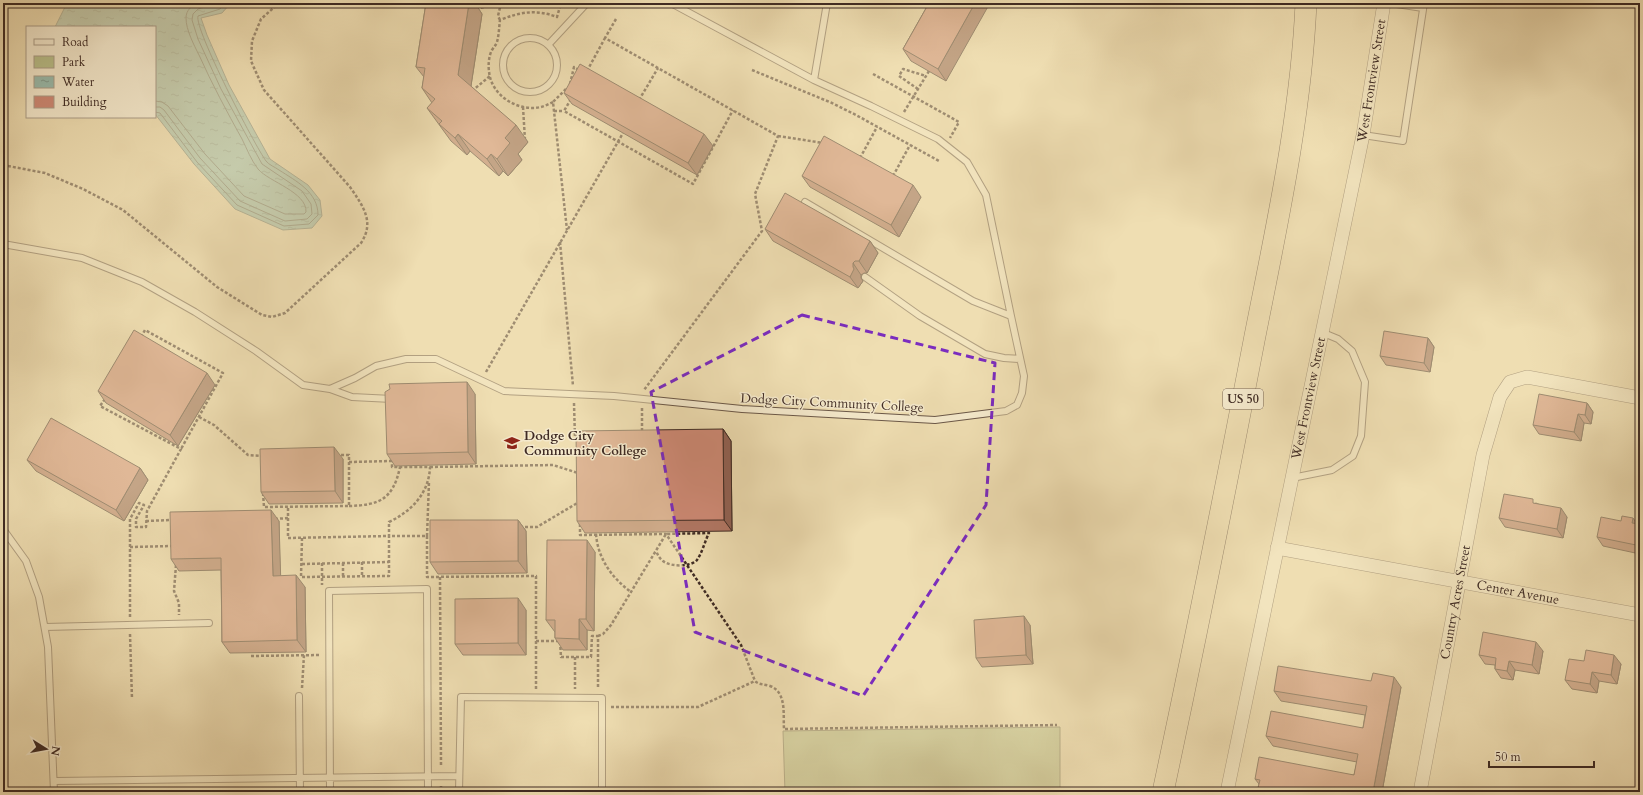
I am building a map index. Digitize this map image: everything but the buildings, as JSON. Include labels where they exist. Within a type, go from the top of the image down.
[{"type":"highway","name":"US 50","points":[[1163,792],[1205,592],[1287,174],[1299,91],[1306,3]]},
{"type":"street","name":"West Frontview Street","points":[[1227,792],[1363,135],[1384,3]]},
{"type":"street","name":"Country Acres Street","points":[[1422,792],[1483,454],[1500,397],[1510,382],[1527,377],[1640,398]]},
{"type":"street","name":"Center Avenue","points":[[1277,548],[1640,615]]},
{"type":"lane","points":[[548,45],[587,3]]},
{"type":"lane","name":"Dodge City Community College","points":[[330,389],[355,378],[376,366],[406,359],[436,359],[504,391],[642,398],[742,409],[935,420],[1006,411],[1017,405],[1022,393],[1024,376],[986,195],[967,162],[938,140],[814,80],[670,3]]},
{"type":"lane","points":[[814,80],[827,3]]},
{"type":"lane","points":[[1363,135],[1403,141],[1424,6],[1390,3]]},
{"type":"lane","points":[[531,38],[540,40],[548,45],[554,53],[556,61],[554,75],[547,86],[532,92],[523,92],[509,83],[504,75],[502,66],[507,49],[522,39],[531,38]]},
{"type":"lane","points":[[805,202],[973,301],[1011,316]]},
{"type":"lane","points":[[3,244],[82,258],[142,282],[201,315],[256,351],[303,385],[330,389],[352,398],[394,399]]},
{"type":"lane","points":[[864,277],[920,316],[985,354],[1004,358],[1020,359]]},
{"type":"lane","points":[[1291,478],[1332,470],[1353,456],[1361,436],[1365,382],[1352,351],[1338,339],[1321,332]]},
{"type":"lane","points":[[3,529],[26,561],[39,597],[45,627],[48,647],[54,792]]},
{"type":"lane","points":[[330,792],[329,591],[427,589],[428,792]]},
{"type":"lane","points":[[45,627],[209,623]]},
{"type":"lane","points":[[299,696],[300,792]]},
{"type":"lane","points":[[459,792],[461,697],[602,698],[602,792]]},
{"type":"lane","points":[[54,781],[459,776]]},
{"type":"path","points":[[3,165],[45,173],[83,189],[123,210],[217,287],[262,315],[272,317],[285,313],[361,243],[367,234],[368,220],[361,204],[350,188],[264,90],[251,62],[252,41],[261,19],[279,3]]},
{"type":"path","points":[[472,10],[501,3],[498,16],[500,20],[496,44],[491,51],[489,59],[490,76],[494,87],[501,96],[512,104],[523,107],[542,107],[553,102],[562,95],[570,83],[574,67],[585,74],[616,19]]},
{"type":"path","points":[[500,20],[520,13],[530,12],[541,12],[557,17],[561,3]]},
{"type":"path","points":[[605,38],[778,136],[830,144]]},
{"type":"path","points":[[637,104],[658,68]]},
{"type":"path","points":[[918,89],[899,76],[903,69],[926,76]]},
{"type":"path","points":[[752,70],[832,103],[939,161]]},
{"type":"path","points":[[899,120],[929,71]]},
{"type":"path","points":[[873,74],[959,122],[946,145]]},
{"type":"path","points":[[470,92],[490,76]]},
{"type":"path","points":[[570,83],[574,85]]},
{"type":"path","points":[[564,111],[574,93]]},
{"type":"path","points":[[553,102],[567,231]]},
{"type":"path","points":[[523,107],[525,140]]},
{"type":"path","points":[[554,111],[564,111],[693,184],[733,110]]},
{"type":"path","points":[[858,162],[877,127]]},
{"type":"path","points":[[481,380],[623,133]]},
{"type":"path","points":[[642,438],[643,391],[762,230],[756,194],[778,136]]},
{"type":"path","points":[[891,180],[910,145]]},
{"type":"path","points":[[560,242],[574,394],[575,439],[581,439]]},
{"type":"path","points":[[132,699],[130,519],[139,503],[144,505],[136,519],[136,527],[146,527],[147,511],[223,373],[145,330],[138,342]]},
{"type":"path","points":[[108,393],[100,406],[181,449]]},
{"type":"path","points":[[198,417],[214,425],[248,455],[262,456],[263,464]]},
{"type":"path","points":[[333,455],[349,455],[349,506]]},
{"type":"path","points":[[392,455],[392,467],[553,465],[580,473],[580,467]]},
{"type":"path","points":[[349,462],[392,461]]},
{"type":"path","points":[[264,507],[366,505],[385,498],[396,482],[400,467]]},
{"type":"path","points":[[430,467],[427,577],[536,576],[536,698]]},
{"type":"path","points":[[302,538],[301,577],[389,576],[389,522],[400,517],[412,507],[423,493],[429,479]]},
{"type":"path","points":[[263,485],[264,513]]},
{"type":"path","points":[[513,527],[537,527],[580,501],[580,508]]},
{"type":"path","points":[[288,507],[288,538],[427,536]]},
{"type":"path","points":[[270,519],[288,518]]},
{"type":"path","points":[[146,521],[178,520]]},
{"type":"path","points":[[580,521],[580,535],[709,533],[697,560],[686,564],[668,564],[659,557],[656,551]]},
{"type":"path","points":[[596,534],[597,545],[606,566],[618,582],[631,592]]},
{"type":"path","points":[[536,641],[560,641],[561,657],[591,657],[592,636],[603,634],[611,626],[666,534]]},
{"type":"path","points":[[666,534],[741,645],[755,681],[758,684],[770,686],[780,694],[782,699],[784,729],[1057,725]]},
{"type":"path","points":[[130,547],[175,546],[176,551]]},
{"type":"path","points":[[176,562],[174,591],[179,603],[179,624]]},
{"type":"path","points":[[362,562],[362,577]]},
{"type":"path","points":[[302,564],[389,562]]},
{"type":"path","points":[[342,563],[343,577]]},
{"type":"path","points":[[440,577],[441,792]]},
{"type":"path","points":[[598,636],[598,698]]},
{"type":"path","points":[[299,696],[302,688],[304,655]]},
{"type":"path","points":[[251,656],[323,655]]},
{"type":"path","points":[[575,657],[575,698]]},
{"type":"path","points":[[602,707],[698,707],[755,681]]},
{"type":"highlighted area","points":[[802,315],[995,363],[986,505],[863,696],[695,632],[651,392]]},
{"type":"green space","points":[[1060,727],[1060,792],[785,792],[783,731]]},
{"type":"water","points":[[67,3],[231,3],[222,13],[201,18],[207,35],[229,85],[270,159],[308,185],[320,200],[322,216],[312,228],[283,230],[235,209],[194,164],[156,115],[156,26],[56,26]]},
{"type":"place","name":"Dodge City Community College","points":[[512,443]]}]
